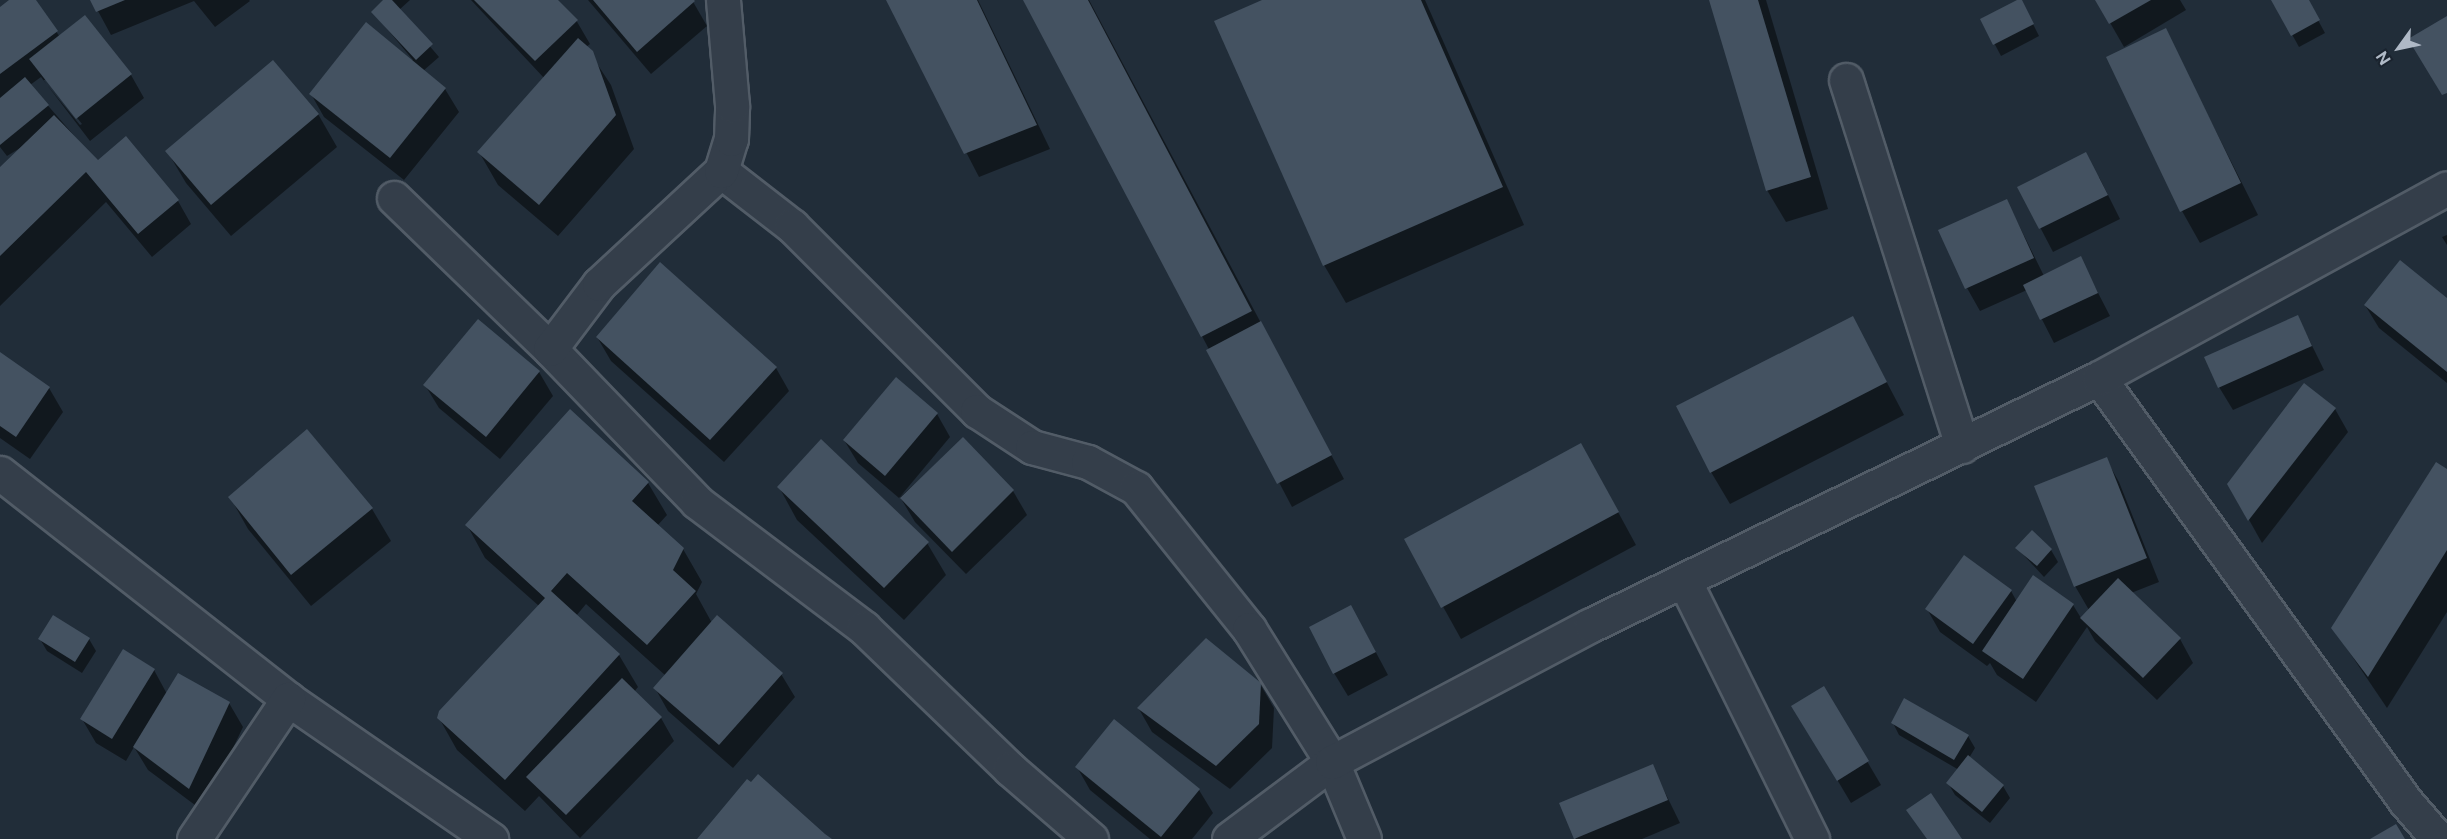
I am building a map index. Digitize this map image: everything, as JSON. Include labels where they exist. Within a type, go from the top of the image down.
[{"type":"street","points":[[550,349],[599,284],[722,171],[731,139],[732,105],[723,0]]},
{"type":"street","points":[[1846,80],[1962,446]]},
{"type":"street","points":[[722,171],[792,226],[977,411],[1032,447],[1088,462],[1136,488],[1249,629],[1332,762],[1364,839]]},
{"type":"street","points":[[1230,839],[1332,762],[1591,625],[1685,582],[2099,378],[2447,188]]},
{"type":"street","points":[[394,198],[550,349],[697,502],[864,628],[1010,769],[1091,839]]},
{"type":"street","points":[[2099,378],[2406,802],[2438,839]]},
{"type":"street","points":[[0,473],[288,699],[491,839]]},
{"type":"street","points":[[1685,582],[1812,839]]},
{"type":"street","points":[[194,839],[288,699]]},
{"type":"building","points":[[9,0],[36,0],[58,31],[0,74],[0,7]]},
{"type":"building","points":[[90,0],[125,0],[96,12]]},
{"type":"building","points":[[383,0],[392,0],[433,44],[416,60],[371,12]]},
{"type":"building","points":[[474,0],[558,0],[578,20],[535,61]]},
{"type":"building","points":[[593,0],[694,0],[695,1],[637,52]]},
{"type":"building","points":[[886,0],[977,0],[1037,125],[964,154]]},
{"type":"building","points":[[1023,0],[1088,0],[1252,311],[1201,337]]},
{"type":"building","points":[[1262,0],[1421,0],[1503,187],[1323,266],[1214,21]]},
{"type":"building","points":[[1709,0],[1758,0],[1811,177],[1766,191]]},
{"type":"building","points":[[2017,0],[2022,0],[2034,24],[1993,45],[1980,19]]},
{"type":"building","points":[[2095,0],[2151,0],[2109,24]]},
{"type":"building","points":[[2271,0],[2309,0],[2320,20],[2291,36]]},
{"type":"building","points":[[85,15],[132,74],[76,119],[29,59]]},
{"type":"building","points":[[2447,16],[2447,93],[2442,95],[2408,39]]},
{"type":"building","points":[[366,22],[446,88],[390,158],[309,94]]},
{"type":"building","points":[[2166,28],[2241,183],[2180,212],[2106,57]]},
{"type":"building","points":[[578,38],[593,51],[616,115],[539,205],[477,152]]},
{"type":"building","points":[[273,60],[319,114],[211,205],[165,151]]},
{"type":"building","points":[[25,77],[49,105],[0,145],[0,98]]},
{"type":"building","points":[[54,115],[98,160],[126,136],[179,200],[138,234],[86,172],[0,256],[0,167]]},
{"type":"building","points":[[2086,152],[2108,195],[2039,229],[2017,187]]},
{"type":"building","points":[[2007,199],[2034,258],[1965,289],[1938,230]]},
{"type":"building","points":[[2081,256],[2098,293],[2040,320],[2023,285]]},
{"type":"building","points":[[2400,260],[2447,298],[2447,372],[2364,305]]},
{"type":"building","points":[[660,262],[777,367],[710,440],[596,337]]},
{"type":"building","points":[[2298,315],[2312,346],[2218,388],[2204,357]]},
{"type":"building","points":[[1853,316],[1887,382],[1710,473],[1676,406]]},
{"type":"building","points":[[478,319],[540,371],[486,437],[423,385]]},
{"type":"building","points":[[1261,321],[1332,455],[1277,484],[1206,350]]},
{"type":"building","points":[[0,352],[50,387],[16,437],[0,426]]},
{"type":"building","points":[[896,377],[938,413],[885,476],[843,440]]},
{"type":"building","points":[[2304,383],[2336,408],[2248,521],[2227,484]]},
{"type":"building","points":[[570,409],[649,482],[632,501],[684,548],[673,570],[696,591],[647,645],[567,573],[551,591],[620,654],[505,780],[437,718],[439,711],[545,598],[465,525]]},
{"type":"building","points":[[307,429],[373,508],[291,575],[228,497]]},
{"type":"building","points":[[963,437],[1014,490],[952,552],[900,498]]},
{"type":"building","points":[[821,439],[929,542],[884,588],[777,487]]},
{"type":"building","points":[[1581,443],[1619,512],[1441,608],[1404,539]]},
{"type":"building","points":[[2107,457],[2147,558],[2074,587],[2034,486]]},
{"type":"building","points":[[2436,462],[2447,469],[2447,550],[2368,677],[2331,628]]},
{"type":"building","points":[[2032,530],[2052,549],[2037,566],[2015,548]]},
{"type":"building","points":[[1964,555],[2012,590],[1973,644],[1925,609]]},
{"type":"building","points":[[2033,575],[2074,604],[2023,679],[1982,651]]},
{"type":"building","points":[[2118,578],[2181,638],[2143,678],[2080,618]]},
{"type":"building","points":[[1351,605],[1376,652],[1333,674],[1309,627]]},
{"type":"building","points":[[53,615],[90,638],[75,662],[38,639]]},
{"type":"building","points":[[717,615],[783,673],[719,745],[653,688]]},
{"type":"building","points":[[1206,638],[1261,683],[1259,724],[1216,766],[1137,708]]},
{"type":"building","points":[[123,649],[155,669],[112,739],[80,719]]},
{"type":"building","points":[[178,673],[230,702],[189,789],[133,747]]},
{"type":"building","points":[[622,678],[662,717],[566,815],[526,777]]},
{"type":"building","points":[[1824,686],[1869,761],[1837,781],[1791,706]]},
{"type":"building","points":[[1904,698],[1969,735],[1954,760],[1891,723]]},
{"type":"building","points":[[1114,719],[1200,789],[1161,837],[1075,767]]},
{"type":"building","points":[[1968,755],[2004,785],[1982,812],[1946,783]]},
{"type":"building","points":[[1653,764],[1668,800],[1574,839],[1559,803]]},
{"type":"building","points":[[758,774],[832,839],[697,839],[747,779],[751,782]]},
{"type":"building","points":[[1931,793],[1962,839],[1927,839],[1906,810]]},
{"type":"building","points":[[2396,824],[2405,839],[2370,839]]}]
